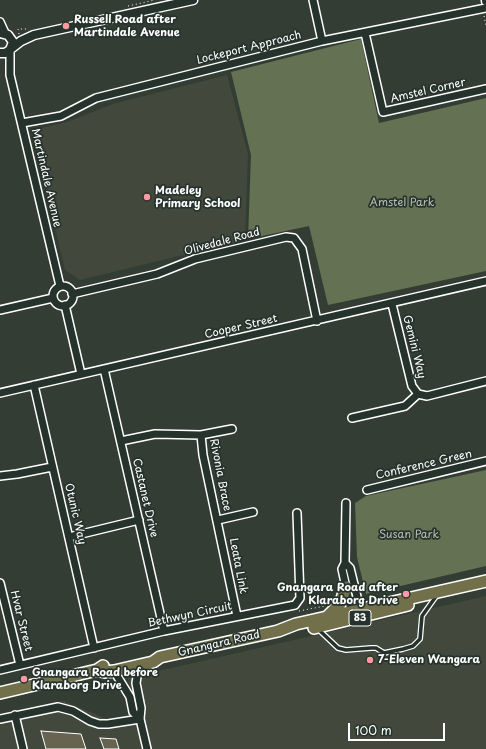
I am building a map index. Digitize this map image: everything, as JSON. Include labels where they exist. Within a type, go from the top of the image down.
[{"type":"main road","name":"Gnangara Road","points":[[278,631],[297,631],[316,628],[439,592],[486,581]]},
{"type":"main road","points":[[327,618],[340,604],[346,587]]},
{"type":"main road","name":"Gnangara Road","points":[[97,670],[105,672],[114,671],[153,662],[160,657],[278,631],[296,624],[327,618],[357,615]]},
{"type":"main road","name":"Gnangara Road","points":[[0,693],[97,670],[103,666],[150,655],[160,657]]},
{"type":"street","points":[[0,54],[5,53],[21,41],[34,35],[193,0]]},
{"type":"street","points":[[313,0],[322,41]]},
{"type":"street","name":"Lockeport Approach","points":[[22,123],[61,116],[96,98],[322,41],[365,33],[485,4]]},
{"type":"street","points":[[0,22],[5,34],[12,39],[11,49]]},
{"type":"street","name":"Amstel Corner","points":[[365,33],[383,112],[486,89]]},
{"type":"street","points":[[5,34],[34,35]]},
{"type":"street","name":"Martindale Avenue","points":[[10,75],[11,49]]},
{"type":"street","name":"Martindale Avenue","points":[[0,54],[10,75],[60,286]]},
{"type":"street","name":"Olivedale Road","points":[[72,294],[157,274],[195,259],[286,237],[294,238],[302,249],[317,321]]},
{"type":"street","name":"Cooper Street","points":[[0,392],[392,304],[486,281]]},
{"type":"street","points":[[60,286],[67,287],[72,294],[71,301],[65,305],[58,304],[53,298],[54,291],[60,286]]},
{"type":"street","points":[[0,310],[53,298]]},
{"type":"street","name":"Gemini Way","points":[[392,304],[412,386],[418,394],[427,396],[486,381]]},
{"type":"street","points":[[65,305],[81,374]]},
{"type":"street","name":"Castanet Drive","points":[[104,369],[164,631]]},
{"type":"street","name":"Otunic Way","points":[[34,385],[94,648]]},
{"type":"street","name":"Gemini Way","points":[[352,418],[405,406],[418,394]]},
{"type":"street","points":[[121,441],[155,434],[202,435],[232,429]]},
{"type":"street","name":"Rivonia Brace","points":[[202,435],[203,456],[218,520]]},
{"type":"street","name":"Conference Green","points":[[367,490],[486,461]]},
{"type":"street","points":[[0,476],[52,467]]},
{"type":"street","points":[[346,503],[345,563],[342,569],[346,587],[357,615]]},
{"type":"street","points":[[218,520],[253,512]]},
{"type":"street","name":"Bethwyn Circuit","points":[[0,670],[164,631],[295,604],[300,598],[297,513]]},
{"type":"street","points":[[69,537],[139,520]]},
{"type":"street","name":"Leata Link","points":[[218,520],[237,616]]},
{"type":"street","points":[[345,563],[350,568],[357,615]]},
{"type":"street","name":"Hvar Street","points":[[0,582],[20,665]]},
{"type":"street","points":[[140,665],[136,683],[141,708],[140,719],[147,749]]},
{"type":"street","points":[[114,671],[130,697],[133,712],[140,719]]},
{"type":"street","points":[[0,719],[58,707],[69,710],[99,724],[140,719]]},
{"type":"street","points":[[15,715],[23,749]]},
{"type":"lane","points":[[316,628],[338,648],[346,650],[376,648],[384,653],[414,646],[420,639],[422,616],[439,592]]},
{"type":"path","points":[[485,4],[486,25]]},
{"type":"shaded area","name":"Madeley Primary School","points":[[227,75],[248,154],[245,240],[80,280],[65,270],[32,130],[64,123],[116,103]]},
{"type":"shaded area","points":[[486,596],[486,749],[0,749],[0,715],[64,701],[107,719],[136,714],[128,678]]},
{"type":"green space","name":"Amstel Park","points":[[361,39],[379,123],[486,98],[486,271],[328,305],[309,226],[248,239],[251,155],[231,72]]},
{"type":"green space","name":"Susan Park","points":[[486,470],[486,566],[366,594],[357,557],[355,503],[366,496]]},
{"type":"building","points":[[41,731],[81,734],[86,749],[46,749]]},
{"type":"building","points":[[100,738],[116,739],[119,749],[104,749]]},
{"type":"place","name":"Russell Road after Martindale Avenue","points":[[66,26]]},
{"type":"place","name":"Madeley Primary School","points":[[147,197]]},
{"type":"place","name":"Gnangara Road after Klaraborg Drive","points":[[406,594]]},
{"type":"place","name":"7-Eleven Wangara","points":[[370,660]]},
{"type":"place","name":"Gnangara Road before Klaraborg Drive","points":[[24,679]]}]
